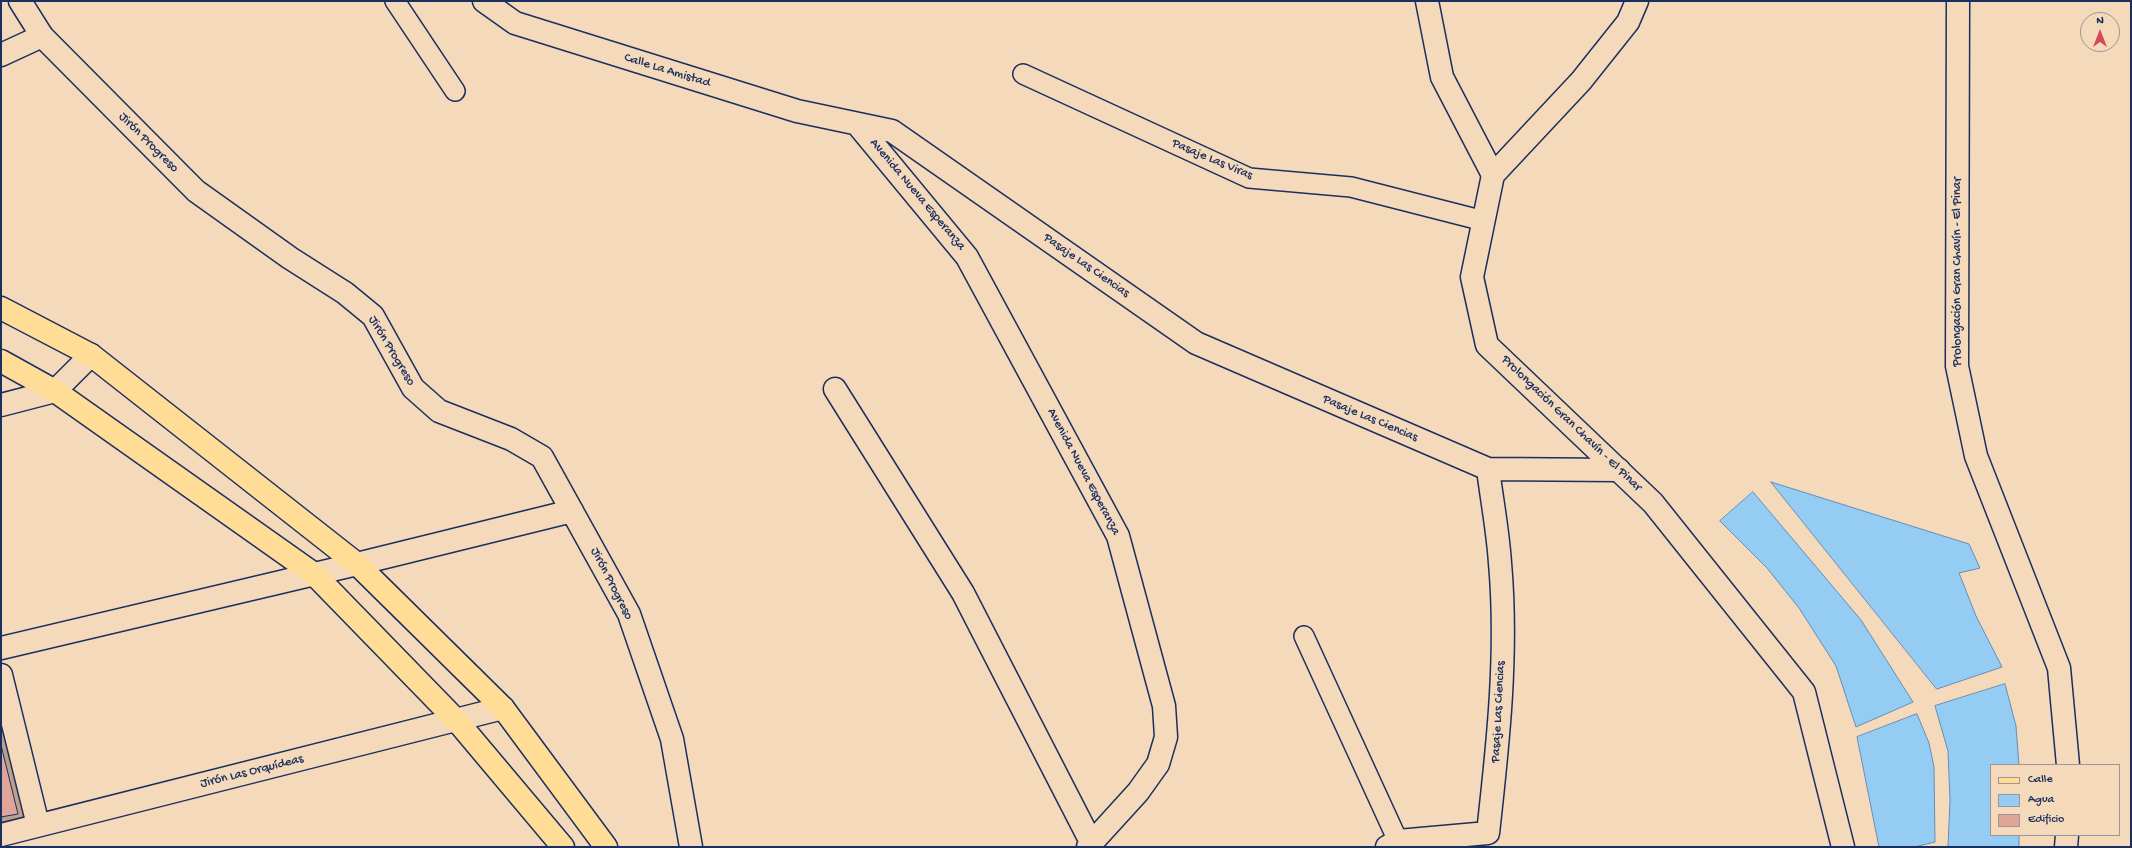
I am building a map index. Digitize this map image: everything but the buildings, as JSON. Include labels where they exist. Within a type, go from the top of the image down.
[{"type":"main road","points":[[1,308],[92,355],[357,564],[503,708],[606,847]]},
{"type":"main road","points":[[1,361],[55,391],[314,574],[458,721],[563,847]]},
{"type":"street","name":"Jirón Progreso","points":[[20,1],[42,36],[196,191],[290,258],[345,293],[373,316],[413,388],[439,411],[511,439],[542,457],[629,614],[672,739],[689,840]]},
{"type":"street","name":"Calle La Amistad","points":[[484,1],[515,23],[797,111],[857,124]]},
{"type":"street","points":[[1426,1],[1442,77],[1493,175],[1581,81],[1628,22],[1637,1]]},
{"type":"street","name":"Prolongación Gran Chavín - El Pinar","points":[[1958,1],[1957,366],[1976,456],[2059,668],[2068,764]]},
{"type":"street","points":[[1,56],[42,36]]},
{"type":"street","name":"Pasaje Las Ciencias","points":[[857,124],[892,131],[1196,343],[1488,470],[1500,563],[1502,652],[1498,750],[1491,840],[1392,844]]},
{"type":"street","name":"Avenida Nueva Esperanza","points":[[857,124],[967,257],[1118,536],[1164,706],[1166,737],[1158,764],[1138,792],[1089,845]]},
{"type":"street","name":"Prolongación Gran Chavín - El Pinar","points":[[1493,175],[1472,276],[1487,345],[1653,503],[1804,692],[1843,847]]},
{"type":"street","points":[[1,405],[55,391],[92,355]]},
{"type":"street","points":[[835,389],[963,593],[1089,845]]},
{"type":"street","points":[[1488,470],[1619,470]]},
{"type":"street","points":[[1,648],[357,564],[572,510]]},
{"type":"street","points":[[1,676],[38,825]]},
{"type":"street","name":"Jirón Las Orquídeas","points":[[1,835],[458,721],[503,708]]},
{"type":"street","points":[[2066,847],[2067,836]]},
{"type":"lane","points":[[395,1],[455,91]]},
{"type":"lane","name":"Pasaje Las Viras","points":[[1023,74],[1249,178],[1351,187],[1484,221]]},
{"type":"lane","points":[[1304,636],[1392,844]]},
{"type":"shaded area","points":[[1,723],[25,822],[1,829]]},
{"type":"water","points":[[1771,482],[1969,544],[1980,568],[1959,573],[1976,616],[2002,667],[1937,689]]},
{"type":"water","points":[[1753,492],[1861,620],[1913,702],[1856,727],[1836,666],[1799,608],[1767,568],[1720,521]]},
{"type":"water","points":[[2005,684],[2016,726],[2019,764],[1990,764],[1990,836],[2019,836],[2019,847],[1948,847],[1950,800],[1948,751],[1935,706]]},
{"type":"water","points":[[1917,714],[1929,743],[1934,767],[1935,842],[1914,847],[1879,847],[1857,737]]}]
